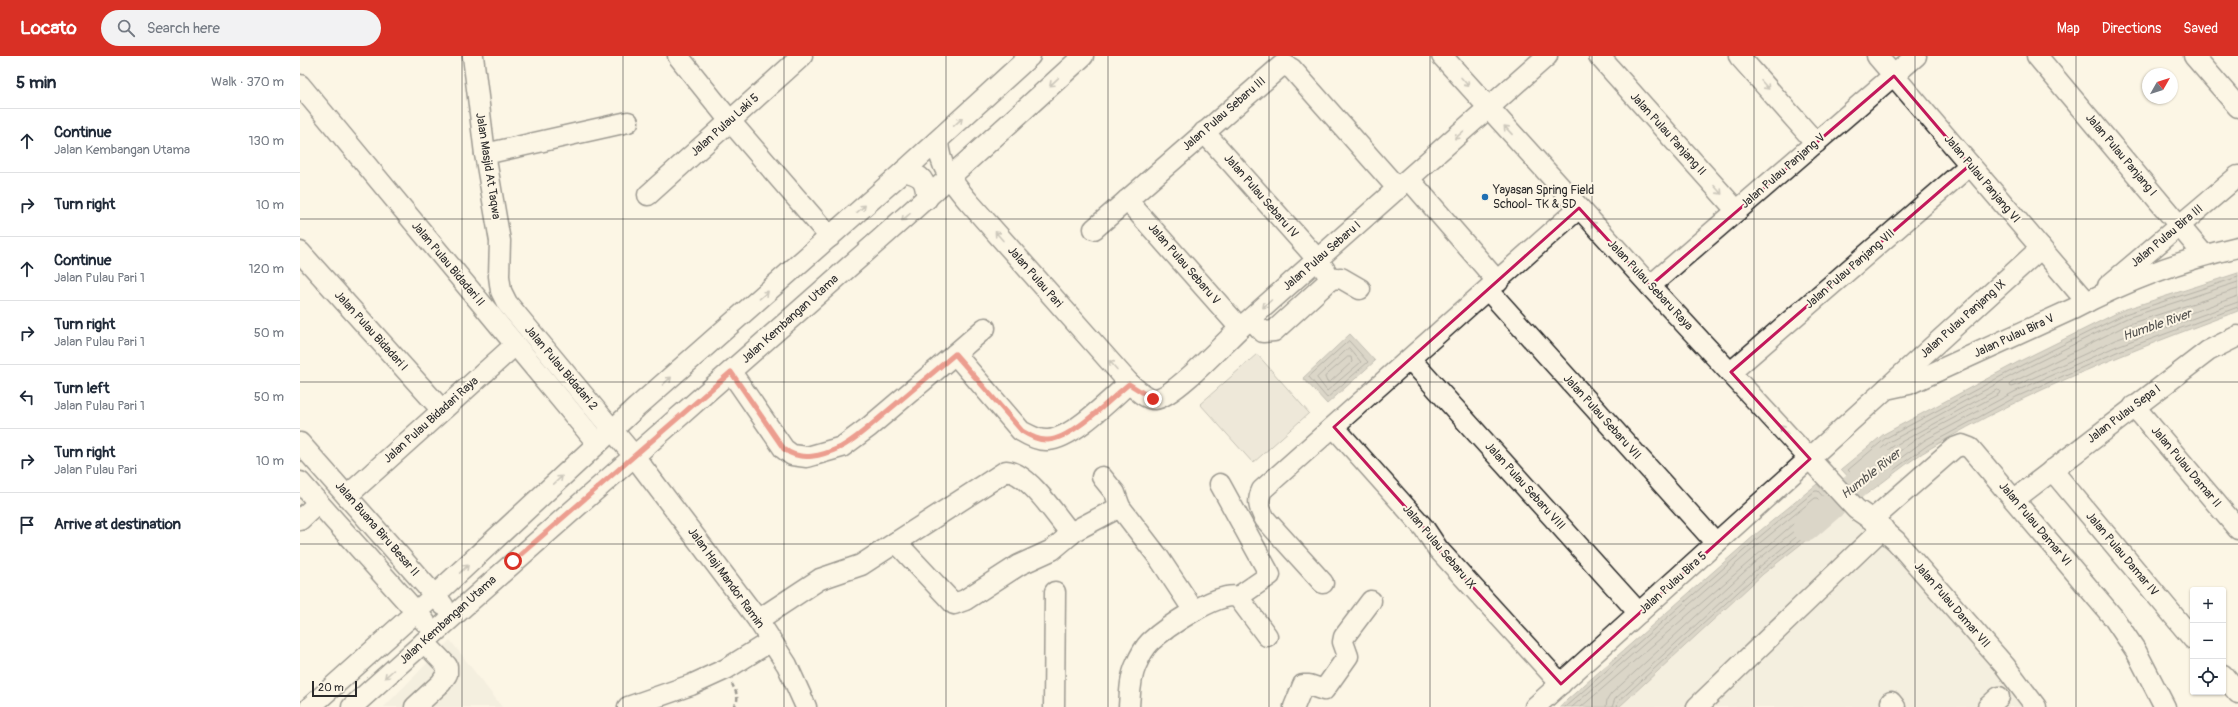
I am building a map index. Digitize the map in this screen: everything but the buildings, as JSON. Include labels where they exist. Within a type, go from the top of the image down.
[{"type":"street","name":"Jalan Masjid At Taqwa","points":[[473,56],[485,154],[500,241],[499,276]]},
{"type":"street","points":[[678,56],[730,121],[830,237]]},
{"type":"street","name":"Jalan Pulau Laki 5","points":[[648,195],[802,56]]},
{"type":"street","points":[[310,707],[435,596],[597,444],[938,141],[1030,56]]},
{"type":"street","name":"Jalan Kembangan Utama","points":[[352,707],[429,637],[731,372],[801,308],[950,179],[1082,56]]},
{"type":"street","name":"Jalan Pulau Sebaru Raya","points":[[1442,56],[1488,109],[1650,286],[1867,518]]},
{"type":"street","name":"Jalan Pulau Sebaru I","points":[[1153,399],[1161,398],[1169,394],[1246,323],[1547,56]]},
{"type":"street","name":"Jalan Pulau Panjang II","points":[[1599,56],[1737,211]]},
{"type":"street","points":[[1739,56],[1816,143]]},
{"type":"street","name":"Jalan Pulau Panjang VI","points":[[1877,56],[2041,248],[2091,299]]},
{"type":"street","name":"Jalan Pulau Panjang V","points":[[1650,286],[1916,56]]},
{"type":"street","name":"Jalan Pulau Panjang I","points":[[2037,56],[2204,254]]},
{"type":"street","points":[[2194,56],[2238,107]]},
{"type":"street","name":"Jalan Pulau Sebaru III","points":[[1094,229],[1277,67],[1285,65],[1292,69],[1403,184]]},
{"type":"street","name":"Jalan Pulau Bidadari II","points":[[300,85],[597,444]]},
{"type":"street","points":[[485,154],[628,122]]},
{"type":"street","name":"Jalan Pulau Sebaru IV","points":[[1204,132],[1318,260],[1331,279]]},
{"type":"street","name":"Jalan Pulau Pari","points":[[938,141],[938,154],[950,179],[1126,386],[1153,399]]},
{"type":"street","name":"Jalan Pulau Panjang VII","points":[[1730,372],[1970,166]]},
{"type":"street","points":[[904,171],[917,175],[922,179],[926,185],[927,199]]},
{"type":"street","name":"Jalan Pulau Bira III","points":[[2091,299],[2238,176]]},
{"type":"street","name":"Jalan Pulau Sebaru VII","points":[[1403,184],[1716,543]]},
{"type":"street","name":"Jalan Pulau Sebaru V","points":[[1127,200],[1246,323],[1263,332],[1274,330],[1331,279]]},
{"type":"street","points":[[1323,583],[1265,519],[1260,508],[1258,498],[1262,490],[1579,208]]},
{"type":"street","name":"Jalan Pulau Bira V","points":[[1886,389],[1910,384],[2091,299],[2204,254],[2238,247]]},
{"type":"street","name":"Jalan Pulau Panjang IX","points":[[1886,389],[2041,248]]},
{"type":"street","name":"Jalan Pulau Bidadari I","points":[[300,252],[441,409]]},
{"type":"street","name":"Jalan Pulau Bidadari 2","points":[[499,276],[501,290],[507,303],[634,456]]},
{"type":"street","points":[[1331,279],[1341,278],[1360,289]]},
{"type":"street","points":[[731,372],[784,449],[792,455],[807,457],[821,455],[842,447],[869,427],[985,328]]},
{"type":"street","name":"Jalan Pulau Sepa I","points":[[2015,499],[2134,406],[2208,351],[2238,336]]},
{"type":"street","name":"Jalan Pulau Bidadari Raya","points":[[347,496],[441,409],[515,345]]},
{"type":"street","points":[[955,354],[1022,431],[1035,438],[1048,440],[1064,434],[1081,424],[1126,386]]},
{"type":"street","name":"Jalan Pulau Sebaru VIII","points":[[1410,359],[1640,613]]},
{"type":"street","points":[[1814,463],[1886,389]]},
{"type":"street","name":"Jalan Pulau Damar II","points":[[2134,406],[2238,529]]},
{"type":"street","name":"Jalan Pulau Sebaru IX","points":[[1334,427],[1424,528],[1438,549],[1561,684]]},
{"type":"street","name":"Jalan Buana Biru Besar II","points":[[300,443],[453,616]]},
{"type":"street","name":"Jalan Pulau Damar VI","points":[[1867,518],[1954,448],[1962,445],[1970,448],[2015,499],[2113,617],[2136,651],[2165,707]]},
{"type":"street","name":"Jalan Haji Mandor Ramin","points":[[634,456],[758,620],[787,665],[806,707]]},
{"type":"street","name":"Jalan Pulau Bira 5","points":[[1535,707],[1716,543],[1814,463]]},
{"type":"street","name":"Jalan Pulau Damar IV","points":[[2052,470],[2190,635]]},
{"type":"street","points":[[758,620],[820,579],[861,565],[1006,471],[1017,473],[1032,487],[1071,534]]},
{"type":"street","points":[[1102,477],[1115,493],[1120,507],[1159,558],[1194,611]]},
{"type":"street","points":[[300,482],[416,612],[447,666],[447,674],[441,683],[415,707]]},
{"type":"street","points":[[1129,707],[1131,676],[1136,664],[1150,642],[1194,611],[1221,597],[1238,597],[1270,575],[1220,484]]},
{"type":"street","points":[[300,520],[318,503]]},
{"type":"street","points":[[896,542],[954,604],[965,600],[1019,565],[1052,550],[1071,534],[1120,507]]},
{"type":"street","points":[[1697,707],[1867,518]]},
{"type":"street","name":"Jalan Pulau Damar VII","points":[[1867,518],[1896,541],[2005,666],[2036,707]]},
{"type":"street","points":[[1054,707],[1055,592]]},
{"type":"street","points":[[1238,597],[1267,636]]},
{"type":"street","points":[[1294,707],[1303,686],[1309,685],[1324,690],[1328,686],[1348,656],[1343,642],[1344,637],[1371,601]]},
{"type":"street","points":[[628,707],[690,685],[726,669],[771,641]]},
{"type":"street","points":[[2226,678],[2238,692]]},
{"type":"path","points":[[726,669],[738,697],[737,703],[733,707]]},
{"type":"highlighted area","points":[[1894,76],[1970,165],[1731,372],[1810,459],[1561,684],[1438,549],[1424,528],[1334,427],[1579,208],[1650,286]]},
{"type":"shaded area","points":[[1257,354],[1309,413],[1253,463],[1200,404]]},
{"type":"shaded area","points":[[1844,497],[2045,707],[1601,707]]},
{"type":"shaded area","points":[[450,640],[502,707],[384,707]]},
{"type":"water","points":[[2238,273],[2238,311],[2120,356],[2043,389],[1968,427],[1922,453],[1865,495],[1841,469],[1884,434],[2020,361],[2123,310]]},
{"type":"water","points":[[1350,334],[1375,361],[1327,404],[1303,378]]},
{"type":"water","points":[[1817,484],[1842,512],[1763,574],[1619,707],[1559,707],[1755,535]]},
{"type":"waterway","name":"Humble River","points":[[1806,528],[1883,462]]},
{"type":"place","name":"Yayasan Spring Field School- TK & SD","points":[[1485,197]]},
{"type":"route","points":[[513,561],[731,372],[784,449],[792,455],[807,457],[821,455],[842,447],[869,427],[955,354],[999,407],[1022,431],[1035,438],[1048,440],[1064,434],[1081,424],[1129,384],[1147,397],[1153,399]]}]
